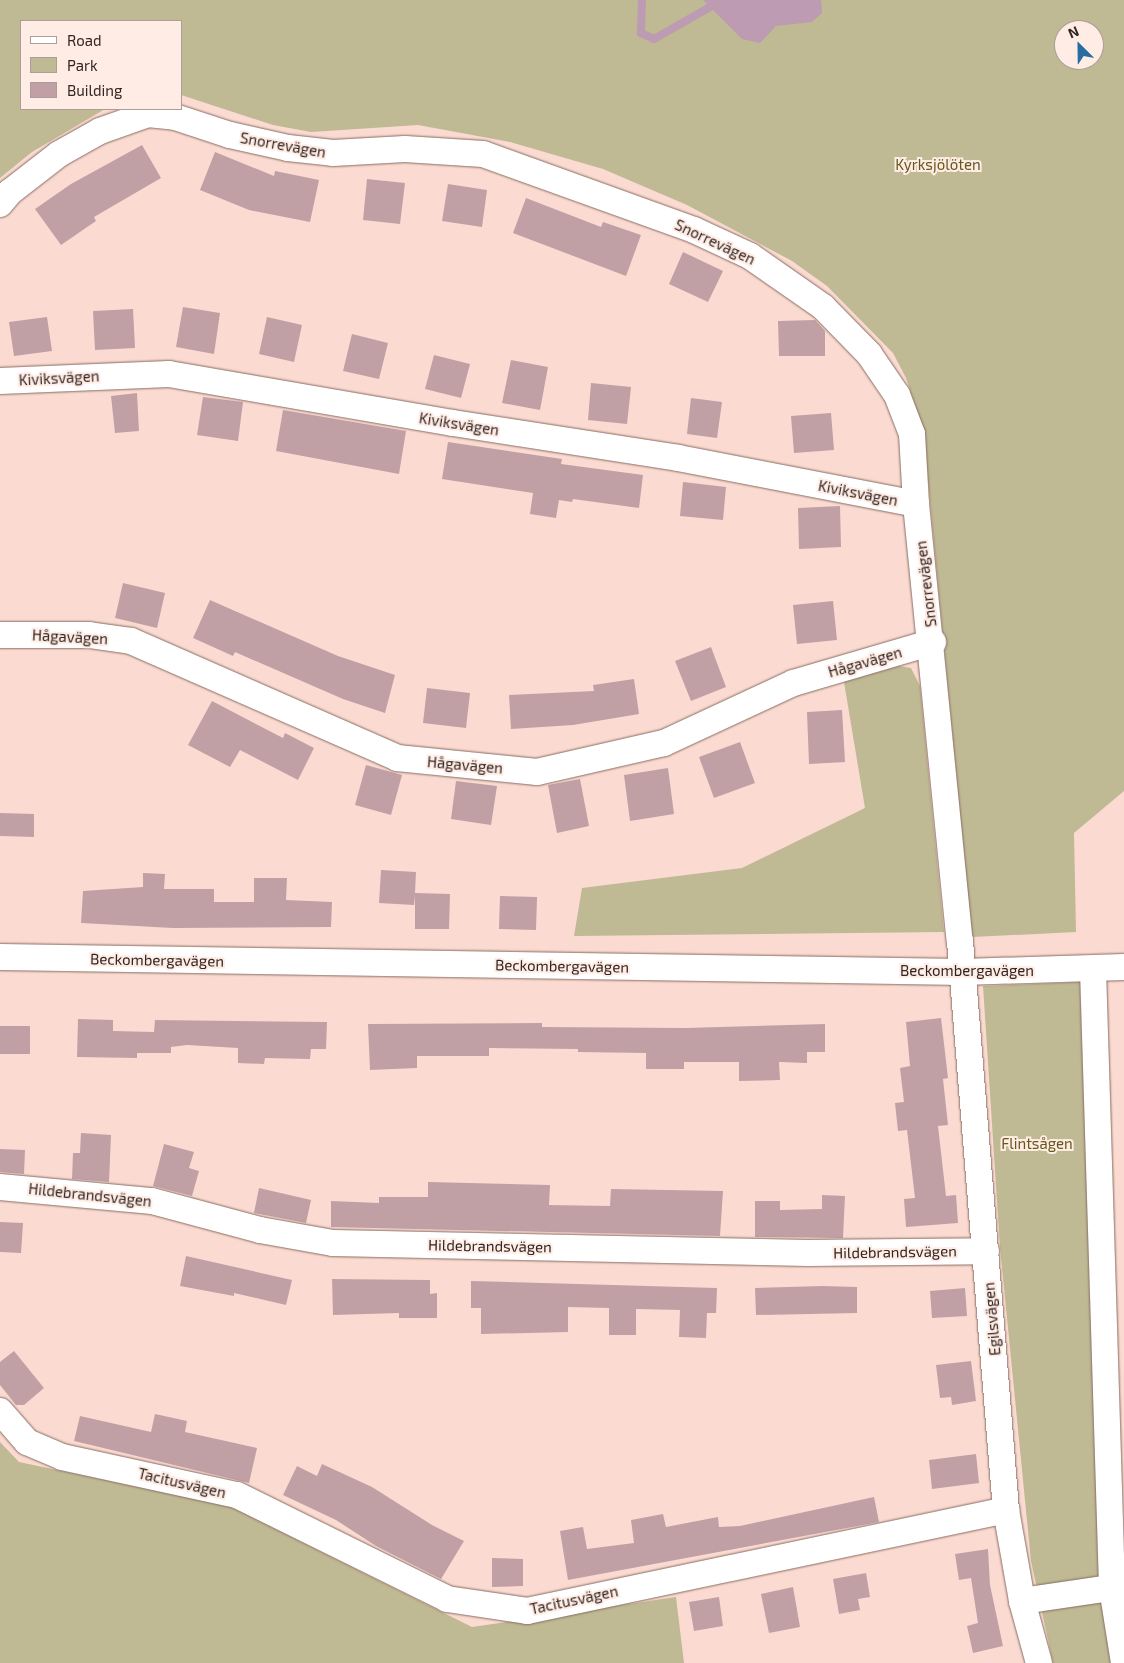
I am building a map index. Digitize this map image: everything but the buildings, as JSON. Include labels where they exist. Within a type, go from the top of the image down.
[{"type":"street","name":"Snorrevägen","points":[[0,204],[10,192],[59,154],[100,130],[148,114],[176,117],[230,135],[288,148],[334,154],[405,149],[483,154],[694,230],[750,256],[823,307],[869,354],[897,395],[912,434],[916,504],[933,642],[963,972]]},
{"type":"street","name":"Kiviksvägen","points":[[0,381],[169,374],[453,423],[678,458],[916,504]]},
{"type":"street","name":"Hågavägen","points":[[0,635],[89,635],[131,642],[397,758],[537,772],[664,743],[793,683],[933,642]]},
{"type":"street","name":"Beckombergavägen","points":[[0,958],[963,972],[1124,967]]},
{"type":"street","points":[[1093,969],[1113,1290],[1118,1587],[1124,1663]]},
{"type":"street","name":"Egilsvägen","points":[[963,972],[1006,1510],[1022,1601],[1039,1663]]},
{"type":"street","name":"Hildebrandsvägen","points":[[0,1187],[152,1201],[260,1230],[333,1243],[808,1253],[986,1251]]},
{"type":"street","name":"Tacitusvägen","points":[[0,1412],[27,1442],[62,1457],[237,1496],[446,1599],[527,1611],[1006,1510]]},
{"type":"street","points":[[1022,1601],[1118,1587]]},
{"type":"green space","name":"Kyrksjölöten","points":[[0,0],[1124,0],[1124,791],[1074,833],[1076,932],[972,937],[923,429],[906,378],[893,353],[827,286],[792,261],[687,205],[603,169],[510,142],[418,125],[311,132],[273,125],[182,95],[182,20],[20,20],[20,110],[103,110],[32,152],[0,178]]},
{"type":"green space","points":[[899,666],[911,668],[920,686],[944,932],[574,936],[582,888],[742,868],[865,808],[844,682]]},
{"type":"green space","name":"Flintsågen","points":[[1080,982],[1104,1576],[1111,1663],[1053,1663],[1031,1561],[1000,1247],[983,986]]},
{"type":"green space","points":[[0,1442],[19,1462],[229,1506],[472,1627],[676,1597],[684,1663],[0,1663]]},
{"type":"shaded area","points":[[703,0],[821,0],[822,13],[812,22],[776,26],[760,43],[742,39]]},
{"type":"waterway","points":[[642,0],[641,33],[654,39],[710,7]]}]
